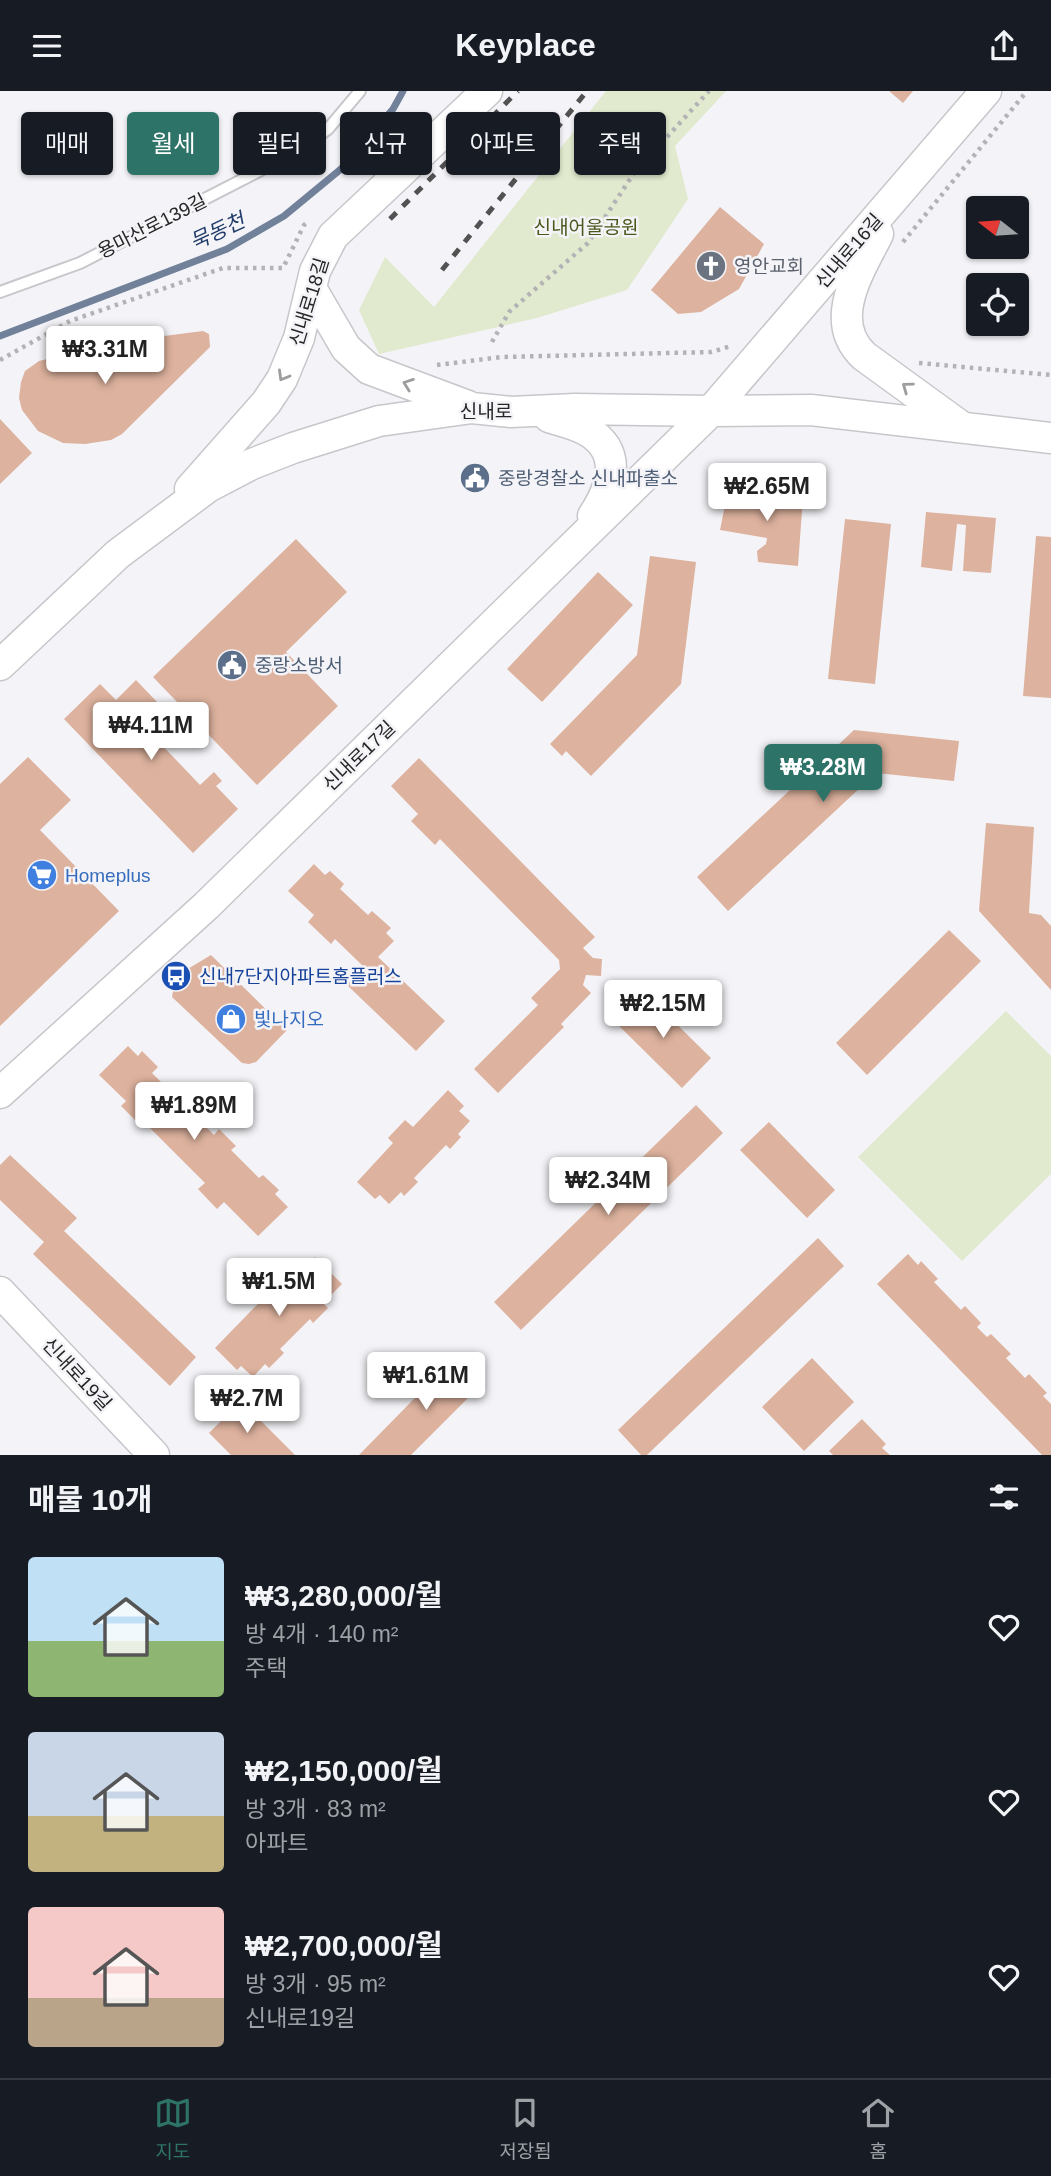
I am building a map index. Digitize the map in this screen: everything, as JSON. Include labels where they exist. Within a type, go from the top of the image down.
[{"type":"street","name":"신내로16길","points":[[711,411],[986,91]]},
{"type":"street","name":"신내로18길","points":[[162,521],[265,403],[282,379],[299,338],[311,288],[326,247],[343,224],[476,94]]},
{"type":"street","points":[[895,198],[851,289],[847,323],[859,352],[962,428]]},
{"type":"street","points":[[311,288],[346,348],[369,369],[472,408]]},
{"type":"street","name":"신내로","points":[[0,665],[118,554],[208,488],[252,464],[293,447],[379,421],[472,408],[512,412],[811,409],[1051,438]]},
{"type":"street","points":[[529,411],[587,430],[604,446],[611,461],[607,491],[575,545]]},
{"type":"street","name":"신내로17길","points":[[0,1093],[206,906],[711,411]]},
{"type":"street","name":"신내로19길","points":[[0,1292],[154,1455]]},
{"type":"lane","name":"용마산로139길","points":[[0,292],[80,263],[296,152],[328,129],[360,91]]},
{"type":"path","points":[[492,341],[509,312],[588,243],[634,173],[709,91]]},
{"type":"path","points":[[895,253],[1027,91]]},
{"type":"path","points":[[0,360],[70,321],[223,268],[283,268]]},
{"type":"path","points":[[432,365],[502,358],[712,352],[731,346]]},
{"type":"path","points":[[906,362],[1051,375]]},
{"type":"green space","name":"신내어울공원","points":[[606,91],[726,91],[675,146],[688,199],[627,290],[537,318],[379,354],[359,310],[385,257],[434,307],[539,175],[560,175],[560,149],[574,131],[574,175],[666,175],[666,112],[589,112]]},
{"type":"green space","points":[[1006,1011],[1051,1056],[1051,1174],[962,1261],[858,1157]]},
{"type":"building","points":[[889,91],[913,91],[903,103]]},
{"type":"building","name":"영안교회","points":[[720,207],[764,244],[739,289],[701,312],[678,314],[651,290]]},
{"type":"building","points":[[203,331],[209,334],[210,347],[122,434],[111,440],[85,444],[63,443],[38,431],[22,410],[19,398],[21,382],[25,371],[39,361],[117,342]]},
{"type":"building","points":[[0,419],[32,453],[0,484]]},
{"type":"building","points":[[728,490],[803,497],[798,566],[758,562],[757,551],[766,544],[767,538],[720,530]]},
{"type":"building","points":[[926,512],[996,518],[991,573],[963,571],[966,525],[957,524],[952,571],[921,567]]},
{"type":"building","points":[[845,519],[891,524],[875,684],[828,679]]},
{"type":"building","points":[[1036,536],[1051,537],[1051,698],[1023,696]]},
{"type":"building","name":"중랑소방서","points":[[296,539],[347,592],[286,652],[338,706],[257,785],[153,677]]},
{"type":"building","points":[[650,556],[696,562],[681,684],[591,776],[566,751],[562,756],[550,744],[637,655]]},
{"type":"building","points":[[598,572],[633,605],[542,702],[507,669]]},
{"type":"building","points":[[136,680],[178,724],[159,742],[200,785],[214,772],[222,781],[216,786],[238,809],[193,853],[64,719],[100,684],[116,700]]},
{"type":"building","points":[[854,730],[959,741],[954,781],[876,773],[728,911],[697,877]]},
{"type":"building","name":"Homeplus","points":[[28,757],[71,800],[40,830],[119,911],[0,1026],[0,784]]},
{"type":"building","points":[[419,758],[595,937],[583,948],[593,958],[602,959],[601,976],[586,975],[583,985],[591,993],[561,1024],[564,1027],[498,1093],[474,1069],[538,1005],[531,998],[560,969],[559,960],[440,839],[435,845],[411,821],[418,814],[391,786]]},
{"type":"building","points":[[986,823],[1034,827],[1029,913],[1041,915],[1051,926],[1051,990],[979,911]]},
{"type":"building","points":[[314,864],[325,875],[330,871],[344,884],[340,889],[368,915],[372,911],[391,928],[386,933],[394,941],[378,957],[445,1021],[416,1051],[347,985],[364,967],[335,939],[331,944],[308,922],[314,915],[288,891]]},
{"type":"building","points":[[949,930],[981,961],[867,1075],[836,1043]]},
{"type":"building","points":[[211,955],[287,1030],[256,1062],[242,1063],[172,997],[176,976]]},
{"type":"building","points":[[644,992],[711,1058],[682,1088],[615,1022]]},
{"type":"building","points":[[128,1046],[138,1056],[142,1051],[158,1067],[152,1073],[214,1135],[219,1129],[236,1146],[231,1150],[259,1178],[263,1175],[279,1190],[275,1194],[288,1207],[258,1236],[224,1202],[217,1209],[198,1189],[205,1183],[143,1121],[140,1125],[121,1106],[126,1101],[99,1075]]},
{"type":"building","points":[[448,1090],[464,1106],[459,1111],[470,1121],[458,1134],[461,1137],[450,1149],[446,1145],[414,1178],[418,1182],[404,1196],[401,1192],[389,1204],[380,1195],[375,1199],[357,1182],[393,1143],[388,1138],[405,1120],[413,1127]]},
{"type":"building","points":[[696,1105],[723,1133],[521,1330],[494,1302]]},
{"type":"building","points":[[769,1122],[835,1190],[807,1218],[740,1150]]},
{"type":"building","points":[[10,1155],[77,1218],[64,1231],[196,1357],[170,1386],[33,1254],[44,1242],[0,1200],[0,1165]]},
{"type":"building","points":[[818,1238],[844,1266],[647,1455],[641,1455],[618,1430]]},
{"type":"building","points":[[908,1254],[918,1265],[921,1261],[938,1279],[934,1282],[961,1310],[965,1306],[981,1323],[977,1327],[987,1337],[991,1334],[1011,1354],[1006,1358],[1025,1378],[1029,1374],[1047,1393],[1043,1396],[1051,1404],[1051,1455],[1042,1455],[877,1284]]},
{"type":"building","points":[[315,1257],[342,1284],[323,1303],[328,1308],[313,1323],[310,1319],[280,1349],[284,1353],[269,1368],[265,1364],[253,1377],[241,1366],[237,1370],[215,1348],[287,1274],[292,1280]]},
{"type":"building","points":[[456,1356],[483,1383],[411,1455],[359,1455]]},
{"type":"building","points":[[812,1358],[854,1402],[804,1451],[762,1407]]},
{"type":"building","points":[[241,1401],[295,1455],[231,1455],[209,1433]]},
{"type":"building","points":[[862,1419],[886,1444],[882,1448],[890,1455],[833,1455],[829,1451]]},
{"type":"waterway","name":"묵동천","points":[[0,336],[227,249],[284,216],[341,169],[393,109],[403,91]]},
{"type":"railway","points":[[390,219],[518,91]]},
{"type":"railway","points":[[442,270],[587,91]]},
{"type":"place","name":"영안교회","points":[[711,266]]},
{"type":"place","name":"중랑경찰소 신내파출소","points":[[475,478]]},
{"type":"place","name":"중랑소방서","points":[[232,665]]},
{"type":"place","name":"Homeplus","points":[[42,875]]},
{"type":"place","name":"신내7단지아파트홈플러스","points":[[176,976]]},
{"type":"place","name":"빛나지오","points":[[231,1019]]}]
